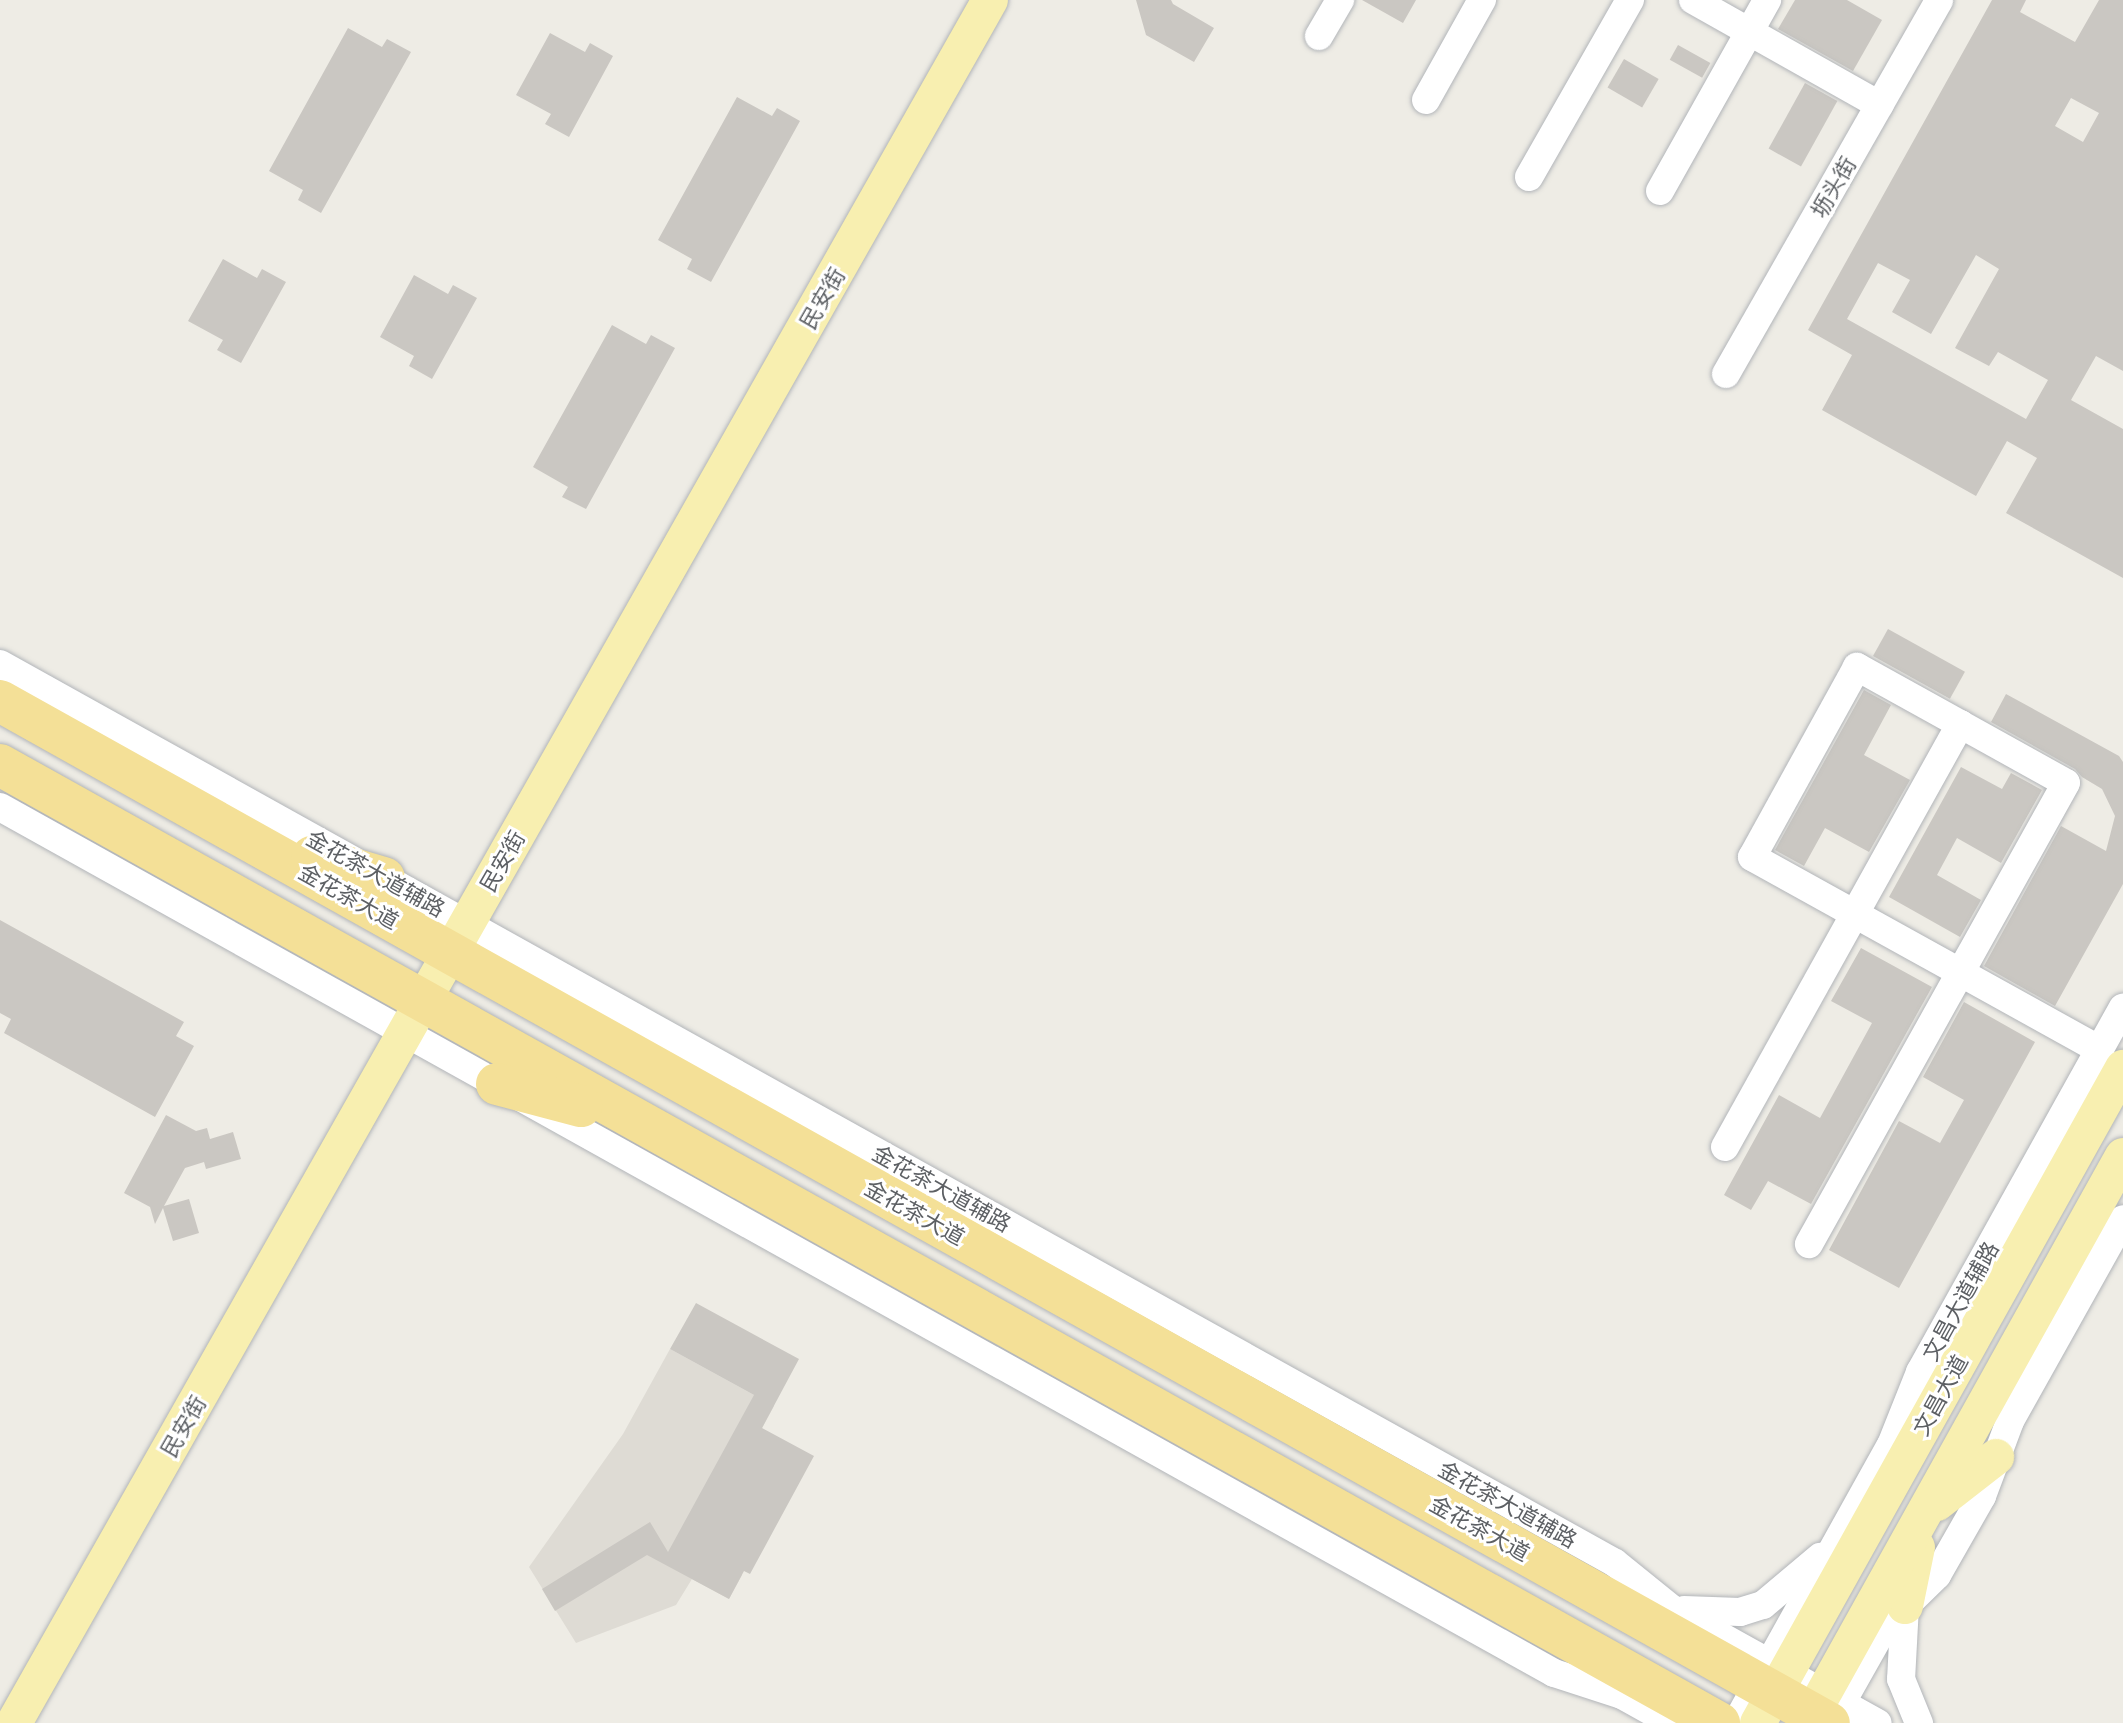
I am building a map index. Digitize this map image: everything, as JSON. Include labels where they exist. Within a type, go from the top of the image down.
[{"type":"highway","name":"金花茶大道","points":[[0,701],[247,839],[458,938],[1609,1600],[1769,1687],[1824,1713]]},
{"type":"highway","points":[[0,765],[414,1017],[637,1120],[1719,1723]]},
{"type":"highway","points":[[247,839],[384,878]]},
{"type":"highway","points":[[497,1084],[637,1120]]},
{"type":"highway","points":[[1609,1600],[1672,1609]]},
{"type":"highway","points":[[1582,1647],[1634,1709]]},
{"type":"main road","name":"民安街","points":[[14,1723],[990,0]]},
{"type":"main road","name":"文昌大道","points":[[1769,1687],[1946,1386],[2068,1137],[2111,1059]]},
{"type":"main road","name":"文昌大道","points":[[1824,1713],[1924,1513],[2121,1163]]},
{"type":"main road","points":[[1891,1445],[1946,1386]]},
{"type":"main road","points":[[1905,1606],[1924,1513],[1996,1457]]},
{"type":"street","points":[[1319,36],[1340,0]]},
{"type":"street","points":[[1426,100],[1482,0]]},
{"type":"street","points":[[1529,177],[1630,0]]},
{"type":"street","points":[[1693,0],[1879,105]]},
{"type":"street","points":[[1660,191],[1767,0]]},
{"type":"street","name":"坜头街","points":[[1726,374],[1939,0]]},
{"type":"street","name":"金花茶大道辅路","points":[[0,664],[384,878],[458,938],[1615,1563],[1769,1687]]},
{"type":"street","points":[[1809,1244],[1960,973],[2066,783],[1857,667],[1752,857],[1960,973],[2111,1059],[2123,1008]]},
{"type":"street","points":[[1725,1147],[1960,724]]},
{"type":"street","points":[[0,807],[414,1017],[497,1084],[1554,1673],[1672,1723]]},
{"type":"street","name":"文昌大道辅路","points":[[1736,1723],[1769,1687],[1836,1544],[1891,1445],[1920,1372],[2068,1137]]},
{"type":"street","points":[[1878,1723],[1824,1713],[1885,1626],[1937,1575],[1982,1496],[2010,1421],[2123,1219]]},
{"type":"street","points":[[1672,1609],[1740,1612],[1763,1605],[1836,1544]]},
{"type":"street","points":[[1905,1606],[1901,1679],[1919,1723]]},
{"type":"shaded area","points":[[670,1349],[774,1406],[696,1551],[742,1575],[729,1599],[692,1579],[676,1605],[576,1643],[529,1567],[623,1434]]},
{"type":"building","points":[[1136,0],[1171,0],[1214,28],[1194,62],[1146,35]]},
{"type":"building","points":[[1362,0],[1416,0],[1403,23]]},
{"type":"building","points":[[1795,0],[1847,0],[1882,20],[1853,71],[1778,29]]},
{"type":"building","points":[[1992,0],[2026,0],[2020,12],[2075,42],[2099,0],[2123,0],[2123,371],[2096,356],[2071,400],[2123,429],[2123,578],[2006,513],[2037,458],[2007,441],[1976,496],[1822,410],[1852,355],[1808,330]],"holes":[[[2071,98],[2099,113],[2083,142],[2055,126]],[[1976,255],[1999,269],[1955,348],[1989,366],[1998,352],[2048,380],[2026,419],[1847,319],[1878,263],[1910,280],[1892,312],[1931,334]]]},
{"type":"building","points":[[348,28],[382,47],[387,39],[411,52],[321,213],[298,200],[303,190],[269,171]]},
{"type":"building","points":[[550,33],[585,52],[590,43],[613,56],[569,137],[545,124],[551,114],[516,95]]},
{"type":"building","points":[[1678,45],[1710,63],[1702,78],[1670,60]]},
{"type":"building","points":[[1624,59],[1659,79],[1642,108],[1608,88]]},
{"type":"building","points":[[1805,83],[1837,101],[1801,167],[1769,149]]},
{"type":"building","points":[[737,97],[772,116],[777,108],[800,121],[711,282],[687,269],[692,259],[658,240]]},
{"type":"building","points":[[223,259],[257,278],[262,269],[286,282],[241,363],[217,350],[223,340],[188,321]]},
{"type":"building","points":[[414,275],[448,294],[453,285],[477,298],[432,379],[409,366],[414,356],[380,337]]},
{"type":"building","points":[[612,325],[646,344],[651,335],[675,348],[586,509],[562,497],[568,487],[533,467]]},
{"type":"building","points":[[1888,629],[1965,672],[1950,699],[1873,656]]},
{"type":"building","points":[[1864,690],[1891,705],[1864,755],[1910,780],[1869,852],[1825,828],[1804,866],[1775,850]]},
{"type":"building","points":[[2006,694],[2119,756],[2123,762],[2123,884],[2055,1006],[1984,966],[2061,826],[2106,851],[2115,816],[2102,789],[2075,769],[1991,722]]},
{"type":"building","points":[[1961,767],[2002,789],[2011,773],[2042,790],[2001,863],[1957,838],[1937,875],[1981,900],[1960,937],[1889,897]]},
{"type":"building","points":[[0,920],[184,1022],[176,1036],[194,1046],[155,1117],[4,1033],[11,1019],[0,1013]]},
{"type":"building","points":[[1861,948],[1932,987],[1811,1204],[1768,1181],[1751,1210],[1724,1195],[1779,1095],[1820,1118],[1872,1023],[1831,1001]]},
{"type":"building","points":[[1964,1002],[2035,1042],[1899,1288],[1829,1250],[1899,1121],[1940,1143],[1964,1100],[1923,1077]]},
{"type":"building","points":[[166,1115],[196,1131],[207,1128],[210,1139],[233,1132],[241,1159],[206,1169],[204,1162],[185,1168],[164,1206],[189,1199],[199,1233],[173,1241],[163,1208],[155,1224],[150,1207],[124,1193]]},
{"type":"building","points":[[696,1303],[799,1359],[762,1428],[814,1456],[750,1574],[744,1571],[729,1599],[647,1555],[555,1611],[542,1589],[650,1522],[668,1552],[754,1395],[670,1349]]}]
